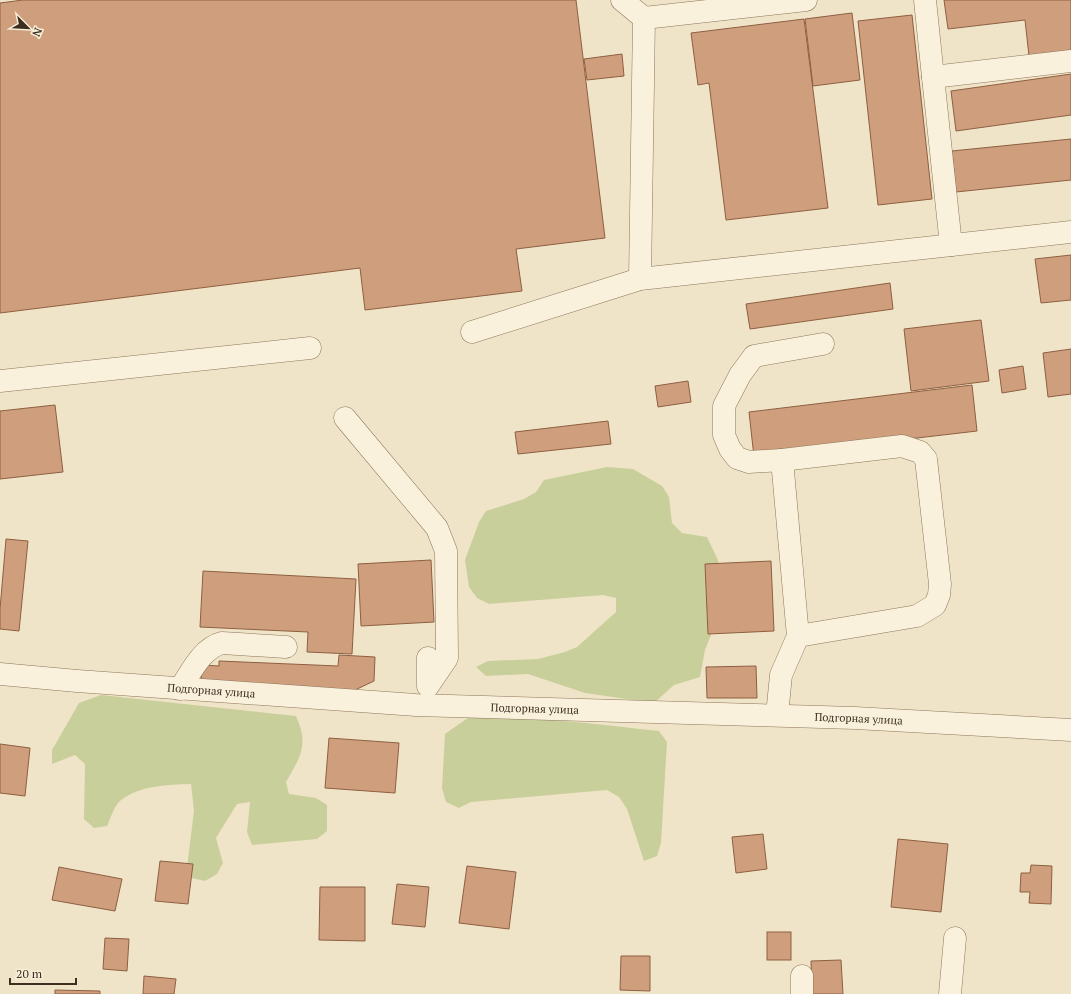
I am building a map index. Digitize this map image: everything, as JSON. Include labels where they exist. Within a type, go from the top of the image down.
[{"type":"street","points":[[622,0],[644,18],[806,0]]},
{"type":"street","points":[[925,0],[952,245]]},
{"type":"street","points":[[640,279],[644,18]]},
{"type":"street","points":[[933,77],[1071,62]]},
{"type":"street","points":[[472,332],[640,279],[1071,232]]},
{"type":"street","points":[[798,636],[917,616],[935,605],[939,595],[940,584],[926,459],[920,452],[902,446],[782,460],[749,462],[737,458],[730,449],[724,435],[724,406],[740,375],[754,356],[823,344]]},
{"type":"street","points":[[0,381],[310,348]]},
{"type":"street","points":[[345,418],[438,528],[446,551],[447,658],[416,705]]},
{"type":"street","points":[[777,715],[781,675],[798,636],[782,460]]},
{"type":"street","points":[[180,689],[202,656],[215,645],[222,643],[286,647]]},
{"type":"street","points":[[428,658],[428,686]]},
{"type":"street","name":"Подгорная улица","points":[[0,674],[180,689],[416,705],[777,715],[1071,730]]},
{"type":"street","points":[[950,994],[955,938]]},
{"type":"green space","points":[[607,467],[633,469],[662,486],[669,497],[672,523],[682,533],[707,537],[718,560],[725,600],[705,650],[700,677],[674,685],[654,703],[585,693],[528,674],[486,676],[476,667],[488,661],[538,659],[565,652],[577,647],[616,612],[616,598],[603,595],[489,604],[477,598],[469,587],[465,560],[479,522],[486,511],[524,499],[536,492],[544,480]]},
{"type":"green space","points":[[101,695],[296,716],[300,726],[303,743],[296,765],[286,782],[289,794],[316,798],[327,805],[327,831],[317,839],[252,845],[247,832],[250,802],[237,804],[216,838],[223,863],[217,874],[205,881],[192,878],[187,867],[194,811],[191,784],[154,787],[136,792],[118,803],[107,826],[94,828],[84,819],[85,764],[75,755],[52,764],[52,750],[79,703]]},
{"type":"green space","points":[[469,717],[540,719],[659,731],[667,742],[661,843],[657,856],[644,861],[627,809],[619,797],[607,790],[471,802],[459,808],[446,802],[442,788],[445,734]]},
{"type":"building","points":[[23,0],[576,0],[605,238],[516,249],[522,291],[365,310],[360,268],[0,313],[0,3]]},
{"type":"building","points":[[944,0],[1071,0],[1071,51],[1029,56],[1025,20],[948,29]]},
{"type":"building","points":[[852,13],[860,80],[813,86],[805,19]]},
{"type":"building","points":[[912,15],[932,199],[878,205],[858,21]]},
{"type":"building","points":[[804,19],[828,208],[726,220],[709,83],[698,85],[691,33]]},
{"type":"building","points":[[622,54],[624,76],[587,80],[584,59]]},
{"type":"building","points":[[1071,74],[1071,115],[956,131],[951,91]]},
{"type":"building","points":[[1071,139],[1071,180],[956,192],[952,151]]},
{"type":"building","points":[[1071,255],[1071,300],[1041,303],[1035,259]]},
{"type":"building","points":[[890,283],[893,309],[750,329],[746,304]]},
{"type":"building","points":[[981,320],[989,381],[911,391],[904,329]]},
{"type":"building","points":[[1071,349],[1071,394],[1048,397],[1043,353]]},
{"type":"building","points":[[1023,366],[1026,389],[1002,393],[999,370]]},
{"type":"building","points":[[688,381],[691,402],[658,407],[655,386]]},
{"type":"building","points":[[972,385],[977,431],[754,457],[749,412]]},
{"type":"building","points":[[55,405],[63,472],[0,479],[0,411]]},
{"type":"building","points":[[608,421],[611,444],[518,454],[515,432]]},
{"type":"building","points":[[6,539],[28,541],[19,631],[0,629],[0,609]]},
{"type":"building","points":[[431,560],[434,622],[361,626],[358,564]]},
{"type":"building","points":[[771,561],[774,631],[708,634],[705,564]]},
{"type":"building","points":[[203,571],[356,579],[352,654],[307,652],[308,632],[200,627]]},
{"type":"building","points":[[339,655],[375,657],[374,681],[355,690],[201,683],[202,665],[219,666],[219,661],[338,666]]},
{"type":"building","points":[[756,666],[757,698],[707,698],[706,667]]},
{"type":"building","points":[[329,738],[399,743],[395,793],[325,788]]},
{"type":"building","points":[[0,744],[30,748],[25,796],[0,793]]},
{"type":"building","points":[[763,834],[767,869],[736,873],[732,837]]},
{"type":"building","points":[[898,839],[948,844],[941,912],[891,907]]},
{"type":"building","points":[[160,861],[193,864],[188,904],[155,901]]},
{"type":"building","points":[[1031,865],[1052,866],[1051,904],[1029,903],[1030,892],[1020,892],[1021,873],[1030,873]]},
{"type":"building","points":[[467,866],[516,872],[509,929],[459,923]]},
{"type":"building","points":[[59,867],[122,879],[115,911],[52,900]]},
{"type":"building","points":[[397,884],[429,887],[425,927],[392,924]]},
{"type":"building","points":[[320,887],[365,887],[365,941],[319,940]]},
{"type":"building","points":[[767,932],[791,932],[791,960],[767,960]]},
{"type":"building","points":[[105,938],[129,939],[127,971],[103,969]]},
{"type":"building","points":[[621,956],[650,956],[650,991],[620,990]]},
{"type":"building","points":[[841,960],[843,994],[812,994],[811,961]]},
{"type":"building","points":[[144,976],[176,979],[174,994],[143,994]]},
{"type":"building","points":[[55,990],[100,991],[100,994],[55,994]]}]
